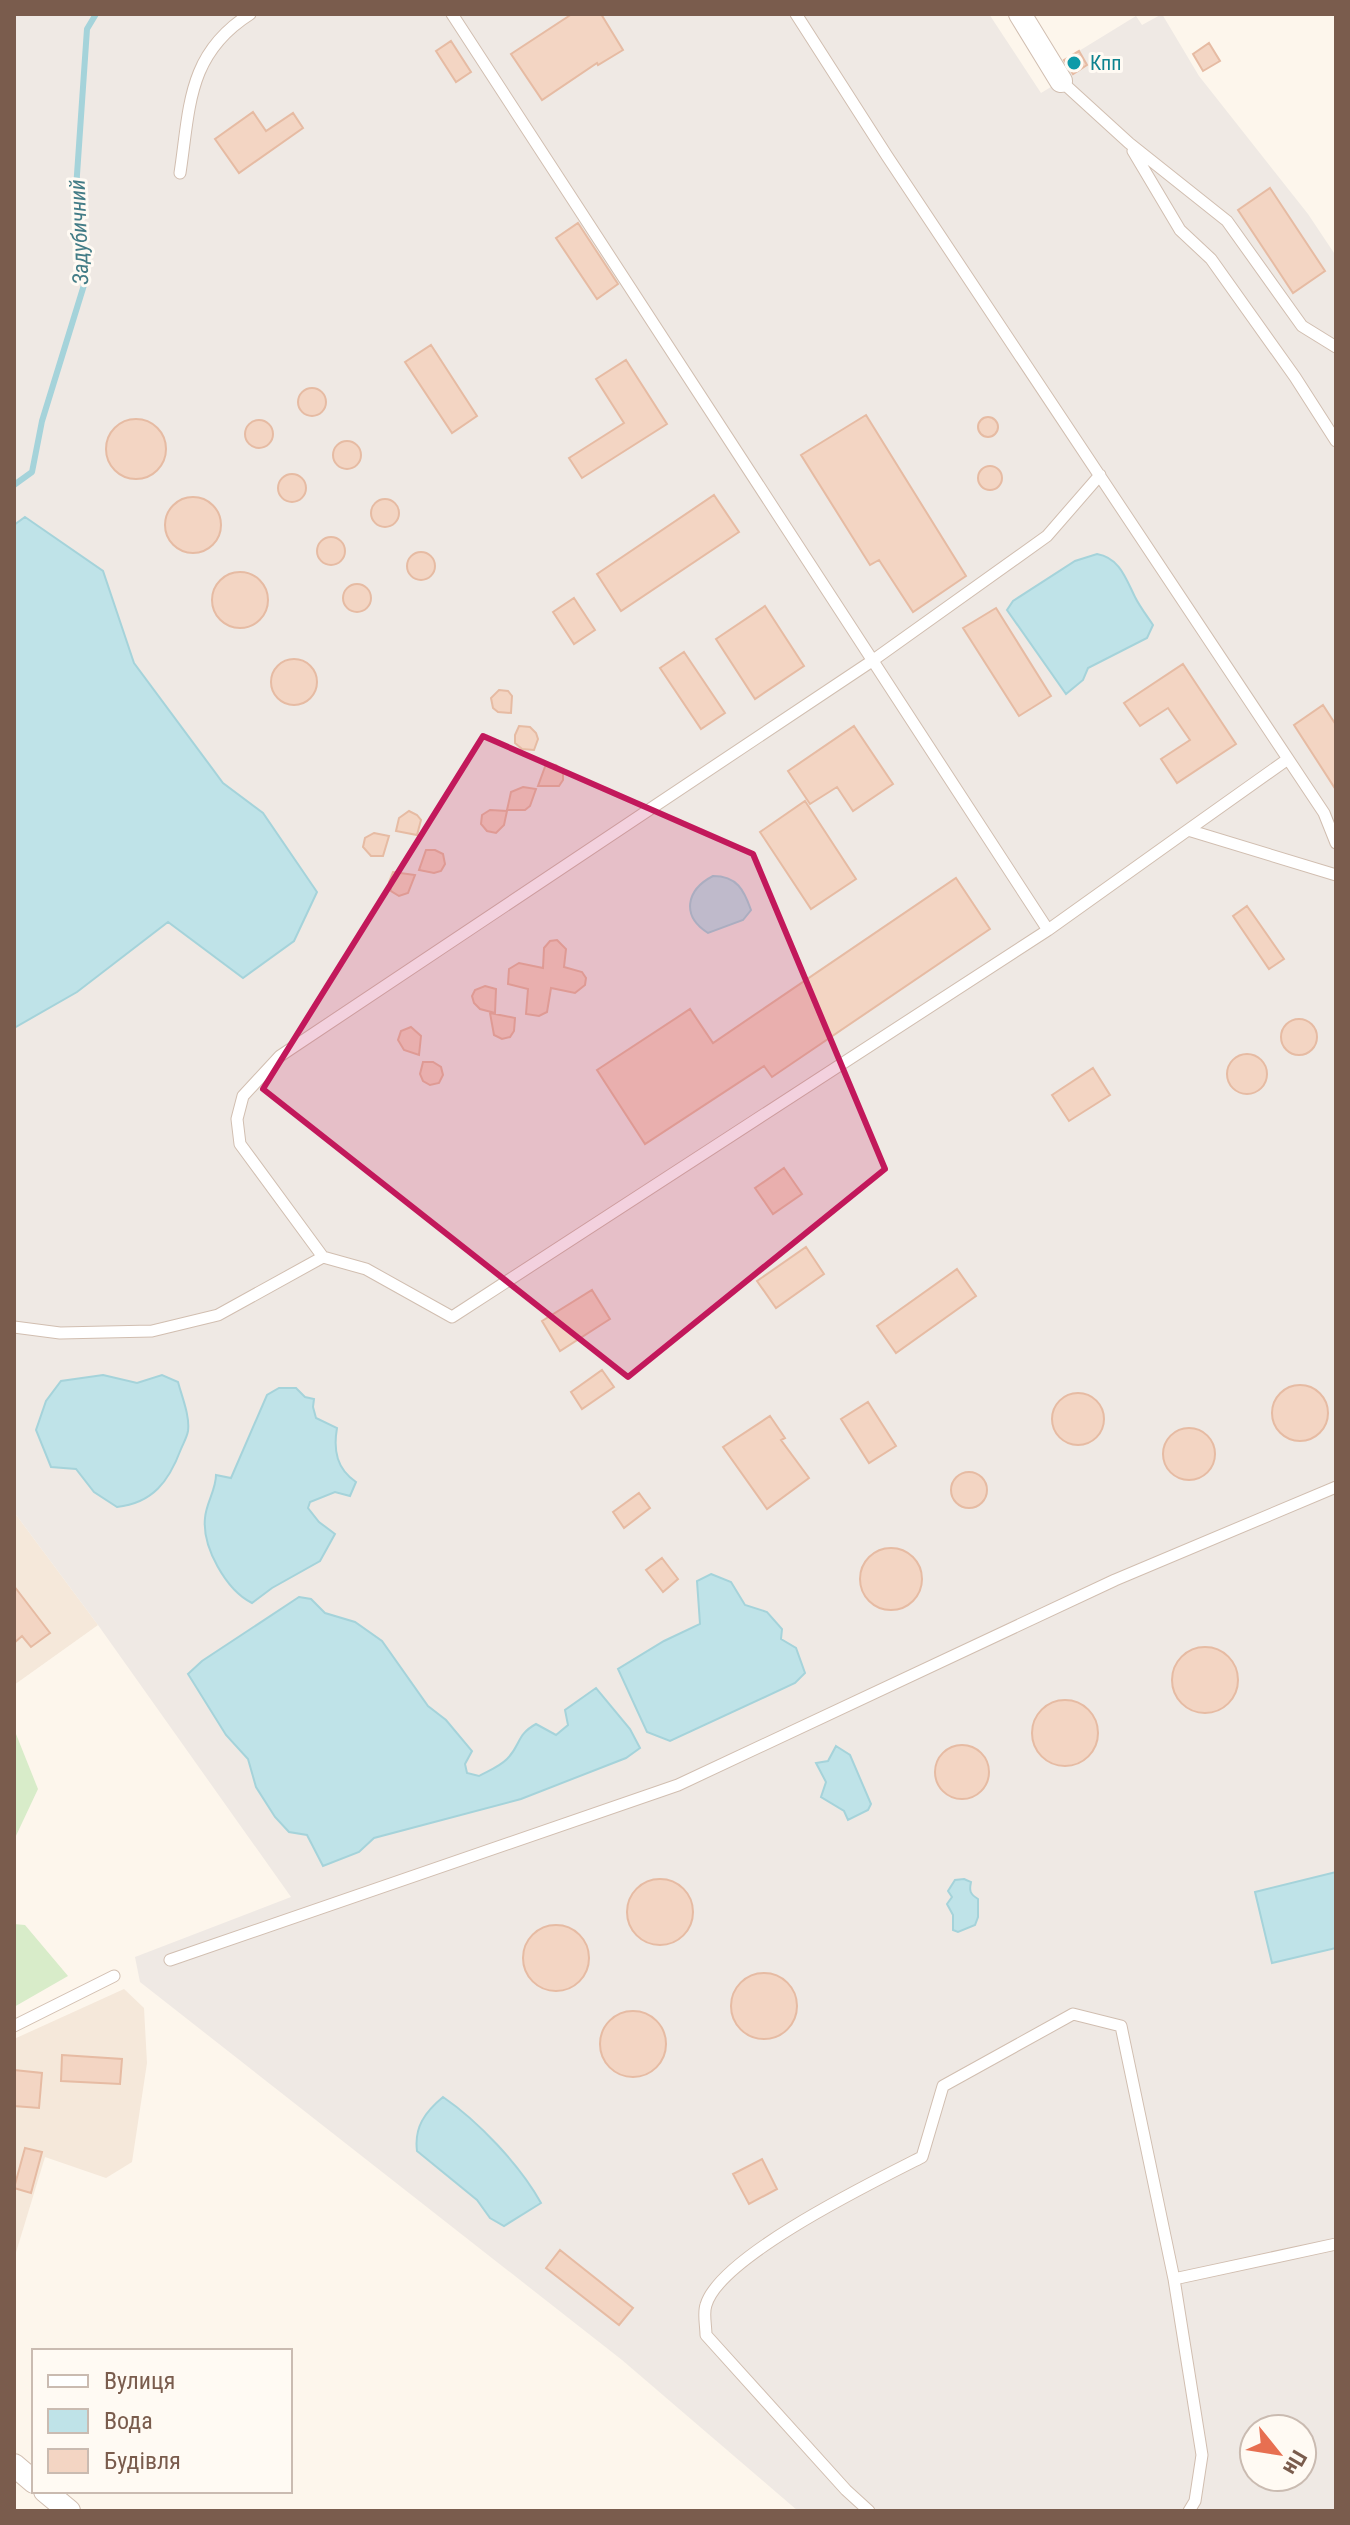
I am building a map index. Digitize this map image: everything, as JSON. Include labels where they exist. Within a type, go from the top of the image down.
[{"type":"street","points":[[1020,14],[1061,81]]},
{"type":"street","points":[[14,2465],[32,2480]]},
{"type":"street","points":[[47,2493],[69,2511]]},
{"type":"lane","points":[[180,173],[193,86],[204,57],[227,32],[250,14]]},
{"type":"lane","points":[[452,14],[1048,930]]},
{"type":"lane","points":[[796,14],[1324,813],[1336,843]]},
{"type":"lane","points":[[1061,81],[1129,143],[1227,221],[1302,326],[1336,347]]},
{"type":"lane","points":[[1129,143],[1180,230],[1211,259],[1295,377],[1336,441]]},
{"type":"lane","points":[[1100,475],[1047,536],[872,661],[280,1056],[243,1096],[237,1119],[240,1144],[323,1257],[366,1269],[452,1317],[1048,930],[1288,759]]},
{"type":"lane","points":[[1188,830],[1336,875]]},
{"type":"lane","points":[[14,1327],[60,1333],[152,1331],[218,1315],[323,1257]]},
{"type":"lane","points":[[170,1960],[678,1785],[1115,1580],[1336,1487]]},
{"type":"lane","points":[[14,2026],[114,1976]]},
{"type":"lane","points":[[869,2511],[846,2490],[706,2335],[705,2306],[719,2282],[755,2254],[828,2205],[922,2157],[943,2086],[1073,2014],[1121,2026],[1174,2279],[1202,2455],[1195,2501],[1189,2511]]},
{"type":"lane","points":[[1174,2279],[1336,2244]]},
{"type":"highlighted area","points":[[483,736],[753,854],[885,1169],[628,1377],[263,1089]]},
{"type":"shaded area","points":[[14,14],[989,14],[1041,93],[1069,76],[1061,62],[1136,16],[1142,25],[1162,14],[1199,76],[1308,214],[1336,256],[1336,2511],[798,2511],[622,2360],[140,1982],[135,1957],[291,1897],[14,1512]]},
{"type":"shaded area","points":[[14,1512],[98,1625],[14,1685]]},
{"type":"shaded area","points":[[124,1989],[144,2008],[147,2063],[132,2162],[106,2178],[45,2157],[14,2259],[14,2039]]},
{"type":"green space","points":[[14,1729],[38,1789],[14,1840]]},
{"type":"green space","points":[[14,1924],[25,1925],[68,1976],[14,2007]]},
{"type":"water","points":[[25,517],[103,571],[134,663],[223,783],[263,813],[317,892],[294,941],[243,978],[168,922],[77,992],[14,1028],[14,525]]},
{"type":"water","points":[[1097,554],[1111,560],[1121,570],[1153,625],[1147,638],[1088,668],[1083,680],[1066,694],[1007,610],[1013,601],[1075,561]]},
{"type":"water","points":[[713,876],[734,881],[751,910],[743,920],[708,933],[694,919],[690,903],[697,888]]},
{"type":"water","points":[[103,1375],[137,1383],[162,1375],[178,1382],[188,1419],[187,1436],[165,1480],[150,1495],[130,1505],[117,1507],[94,1492],[76,1469],[51,1467],[36,1430],[46,1401],[61,1381]]},
{"type":"water","points":[[279,1388],[296,1388],[305,1397],[314,1399],[316,1418],[337,1428],[338,1459],[344,1471],[356,1482],[350,1496],[335,1492],[310,1502],[308,1508],[319,1522],[335,1534],[320,1561],[252,1603],[233,1588],[218,1566],[207,1542],[205,1518],[216,1475],[231,1478],[267,1395]]},
{"type":"water","points":[[711,1574],[731,1582],[745,1605],[767,1612],[782,1629],[781,1639],[796,1648],[805,1673],[795,1683],[670,1741],[647,1732],[618,1669],[664,1641],[700,1624],[697,1581]]},
{"type":"water","points":[[299,1597],[311,1599],[325,1613],[355,1622],[382,1641],[428,1706],[446,1720],[472,1751],[465,1764],[467,1773],[479,1776],[501,1764],[525,1732],[536,1724],[556,1735],[568,1725],[565,1710],[596,1688],[630,1729],[640,1748],[626,1758],[521,1799],[374,1838],[359,1852],[323,1866],[307,1835],[289,1832],[275,1817],[256,1787],[248,1759],[226,1735],[188,1674],[202,1661]]},
{"type":"water","points":[[836,1746],[850,1755],[871,1804],[868,1810],[848,1820],[844,1811],[821,1797],[826,1782],[816,1763],[828,1761]]},
{"type":"water","points":[[1336,1872],[1336,1948],[1272,1963],[1255,1892]]},
{"type":"water","points":[[955,1880],[971,1882],[971,1892],[978,1899],[978,1917],[975,1925],[958,1932],[953,1930],[953,1915],[947,1904],[952,1897],[948,1891]]},
{"type":"water","points":[[443,2097],[497,2145],[541,2203],[504,2226],[490,2218],[477,2200],[417,2151],[417,2135],[422,2121]]},
{"type":"building","points":[[572,14],[601,14],[623,50],[597,63],[542,100],[511,54]]},
{"type":"building","points":[[451,41],[471,72],[456,82],[436,51]]},
{"type":"building","points":[[1209,43],[1220,61],[1203,71],[1193,54]]},
{"type":"building","name":"Кпп","points":[[1079,51],[1087,65],[1073,74],[1064,60]]},
{"type":"building","points":[[253,112],[266,131],[293,113],[303,128],[239,173],[215,139]]},
{"type":"building","points":[[1270,188],[1325,271],[1293,293],[1238,210]]},
{"type":"building","points":[[578,223],[618,284],[597,299],[556,238]]},
{"type":"building","points":[[431,345],[477,416],[452,433],[405,362]]},
{"type":"building","points":[[626,360],[667,424],[582,478],[569,458],[624,423],[596,379]]},
{"type":"building","points":[[312,388],[322,392],[326,402],[322,412],[312,416],[302,412],[298,402],[302,392]]},
{"type":"building","points":[[866,415],[966,576],[913,612],[879,560],[870,565],[801,455]]},
{"type":"building","points":[[988,417],[995,420],[998,427],[995,434],[988,437],[981,434],[978,427],[981,420]]},
{"type":"building","points":[[136,419],[157,428],[166,449],[157,470],[136,479],[115,470],[106,449],[115,428]]},
{"type":"building","points":[[259,420],[269,424],[273,434],[269,444],[259,448],[249,444],[245,434],[249,424]]},
{"type":"building","points":[[347,441],[357,445],[361,455],[357,465],[347,469],[337,465],[333,455],[337,445]]},
{"type":"building","points":[[990,466],[998,470],[1002,478],[998,486],[990,490],[982,486],[978,478],[982,470]]},
{"type":"building","points":[[292,474],[302,478],[306,488],[302,498],[292,502],[282,498],[278,488],[282,478]]},
{"type":"building","points":[[714,495],[739,532],[621,611],[597,574]]},
{"type":"building","points":[[193,497],[212,506],[221,525],[212,544],[193,553],[174,544],[165,525],[174,506]]},
{"type":"building","points":[[385,499],[395,503],[399,513],[395,523],[385,527],[375,523],[371,513],[375,503]]},
{"type":"building","points":[[331,537],[341,541],[345,551],[341,561],[331,565],[321,561],[317,551],[321,541]]},
{"type":"building","points":[[421,552],[431,556],[435,566],[431,576],[421,580],[411,576],[407,566],[411,556]]},
{"type":"building","points":[[240,572],[259,581],[268,600],[259,619],[240,628],[221,619],[212,600],[221,581]]},
{"type":"building","points":[[357,584],[367,588],[371,598],[367,608],[357,612],[347,608],[343,598],[347,588]]},
{"type":"building","points":[[574,598],[595,630],[574,644],[553,612]]},
{"type":"building","points":[[765,606],[804,666],[755,699],[716,639]]},
{"type":"building","points":[[996,608],[1051,696],[1019,716],[963,628]]},
{"type":"building","points":[[684,652],[725,713],[701,729],[660,668]]},
{"type":"building","points":[[294,659],[311,665],[317,682],[311,699],[294,705],[277,699],[271,682],[277,665]]},
{"type":"building","points":[[1183,664],[1236,744],[1177,783],[1161,759],[1190,740],[1168,708],[1140,726],[1124,703]]},
{"type":"building","points":[[499,690],[508,691],[512,696],[511,713],[498,712],[493,708],[491,698]]},
{"type":"building","points":[[1323,705],[1336,725],[1336,790],[1294,725]]},
{"type":"building","points":[[519,726],[530,727],[536,733],[538,739],[534,750],[522,749],[515,743]]},
{"type":"building","points":[[854,726],[893,784],[853,811],[837,787],[810,804],[788,771]]},
{"type":"building","points":[[546,764],[556,765],[563,771],[559,786],[538,786]]},
{"type":"building","points":[[523,787],[536,789],[530,806],[525,810],[507,810],[511,792]]},
{"type":"building","points":[[805,801],[856,879],[811,909],[760,832]]},
{"type":"building","points":[[490,810],[507,811],[504,825],[496,833],[487,831],[481,824],[482,815]]},
{"type":"building","points":[[409,811],[421,820],[417,835],[396,831],[399,818]]},
{"type":"building","points":[[374,833],[389,836],[383,856],[371,856],[363,847],[365,838]]},
{"type":"building","points":[[426,850],[443,854],[445,864],[441,871],[419,870]]},
{"type":"building","points":[[393,872],[415,875],[408,893],[399,896],[391,891],[389,882]]},
{"type":"building","points":[[956,878],[990,929],[772,1077],[764,1066],[645,1144],[597,1070],[690,1009],[713,1043]]},
{"type":"building","points":[[1247,906],[1284,959],[1269,969],[1233,916]]},
{"type":"building","points":[[557,940],[566,949],[564,967],[582,972],[586,978],[585,985],[575,993],[551,988],[547,1012],[539,1016],[526,1014],[528,989],[508,984],[509,969],[519,963],[543,968],[544,948],[550,941]]},
{"type":"building","points":[[485,986],[496,989],[495,1013],[480,1009],[474,1003],[472,996],[475,990]]},
{"type":"building","points":[[490,1013],[515,1018],[510,1037],[502,1039],[494,1035]]},
{"type":"building","points":[[1299,1019],[1311,1025],[1317,1037],[1311,1049],[1299,1055],[1287,1049],[1281,1037],[1287,1025]]},
{"type":"building","points":[[411,1027],[421,1036],[419,1055],[404,1050],[398,1040],[401,1031]]},
{"type":"building","points":[[1247,1054],[1261,1060],[1267,1074],[1261,1088],[1247,1094],[1233,1088],[1227,1074],[1233,1060]]},
{"type":"building","points":[[423,1062],[433,1062],[441,1067],[443,1075],[439,1083],[430,1085],[423,1081],[420,1074]]},
{"type":"building","points":[[1093,1068],[1110,1095],[1069,1121],[1052,1095]]},
{"type":"building","points":[[784,1168],[802,1194],[773,1214],[755,1188]]},
{"type":"building","points":[[806,1247],[824,1274],[776,1308],[757,1281]]},
{"type":"building","points":[[957,1269],[976,1296],[896,1353],[877,1326]]},
{"type":"building","points":[[592,1290],[610,1319],[560,1351],[542,1321]]},
{"type":"building","points":[[602,1370],[614,1387],[582,1409],[571,1392]]},
{"type":"building","points":[[1300,1385],[1320,1393],[1328,1413],[1320,1433],[1300,1441],[1280,1433],[1272,1413],[1280,1393]]},
{"type":"building","points":[[1078,1393],[1096,1401],[1104,1419],[1096,1437],[1078,1445],[1060,1437],[1052,1419],[1060,1401]]},
{"type":"building","points":[[868,1402],[896,1446],[869,1463],[841,1419]]},
{"type":"building","points":[[770,1416],[785,1438],[781,1440],[809,1478],[767,1509],[723,1447]]},
{"type":"building","points":[[1189,1428],[1207,1436],[1215,1454],[1207,1472],[1189,1480],[1171,1472],[1163,1454],[1171,1436]]},
{"type":"building","points":[[969,1472],[981,1478],[987,1490],[981,1502],[969,1508],[957,1502],[951,1490],[957,1478]]},
{"type":"building","points":[[639,1493],[650,1508],[624,1528],[613,1512]]},
{"type":"building","points":[[891,1548],[903,1550],[913,1557],[920,1567],[920,1591],[913,1601],[903,1608],[891,1610],[879,1608],[869,1601],[862,1591],[860,1579],[862,1567],[869,1557],[879,1550]]},
{"type":"building","points":[[662,1558],[678,1579],[663,1592],[646,1570]]},
{"type":"building","points":[[14,1586],[50,1633],[31,1647],[22,1636],[14,1643]]},
{"type":"building","points":[[1205,1647],[1218,1649],[1233,1662],[1238,1680],[1236,1693],[1223,1708],[1205,1713],[1192,1711],[1177,1698],[1172,1680],[1174,1667],[1187,1652]]},
{"type":"building","points":[[1065,1700],[1078,1702],[1093,1715],[1098,1733],[1096,1746],[1083,1761],[1065,1766],[1052,1764],[1037,1751],[1032,1733],[1034,1720],[1047,1705]]},
{"type":"building","points":[[962,1745],[981,1753],[989,1772],[981,1791],[962,1799],[943,1791],[935,1772],[943,1753]]},
{"type":"building","points":[[660,1879],[673,1881],[688,1894],[693,1912],[691,1925],[678,1940],[660,1945],[647,1943],[632,1930],[627,1912],[629,1899],[642,1884]]},
{"type":"building","points":[[556,1925],[569,1927],[584,1940],[589,1958],[587,1971],[574,1986],[556,1991],[543,1989],[528,1976],[523,1958],[525,1945],[538,1930]]},
{"type":"building","points":[[764,1973],[777,1975],[792,1988],[797,2006],[795,2019],[782,2034],[764,2039],[751,2037],[736,2024],[731,2006],[733,1993],[746,1978]]},
{"type":"building","points":[[633,2011],[646,2013],[661,2026],[666,2044],[664,2057],[651,2072],[633,2077],[620,2075],[605,2062],[600,2044],[602,2031],[615,2016]]},
{"type":"building","points":[[62,2055],[122,2059],[120,2084],[61,2081]]},
{"type":"building","points":[[14,2070],[42,2073],[39,2108],[14,2106]]},
{"type":"building","points":[[25,2148],[42,2152],[31,2193],[14,2188]]},
{"type":"building","points":[[762,2159],[777,2189],[749,2204],[733,2174]]},
{"type":"building","points":[[560,2250],[633,2308],[619,2325],[546,2268]]},
{"type":"waterway","name":"Задубичний","points":[[14,485],[32,472],[42,421],[84,285],[76,189],[87,29],[96,14]]},
{"type":"place","name":"Кпп","points":[[1074,63]]}]
